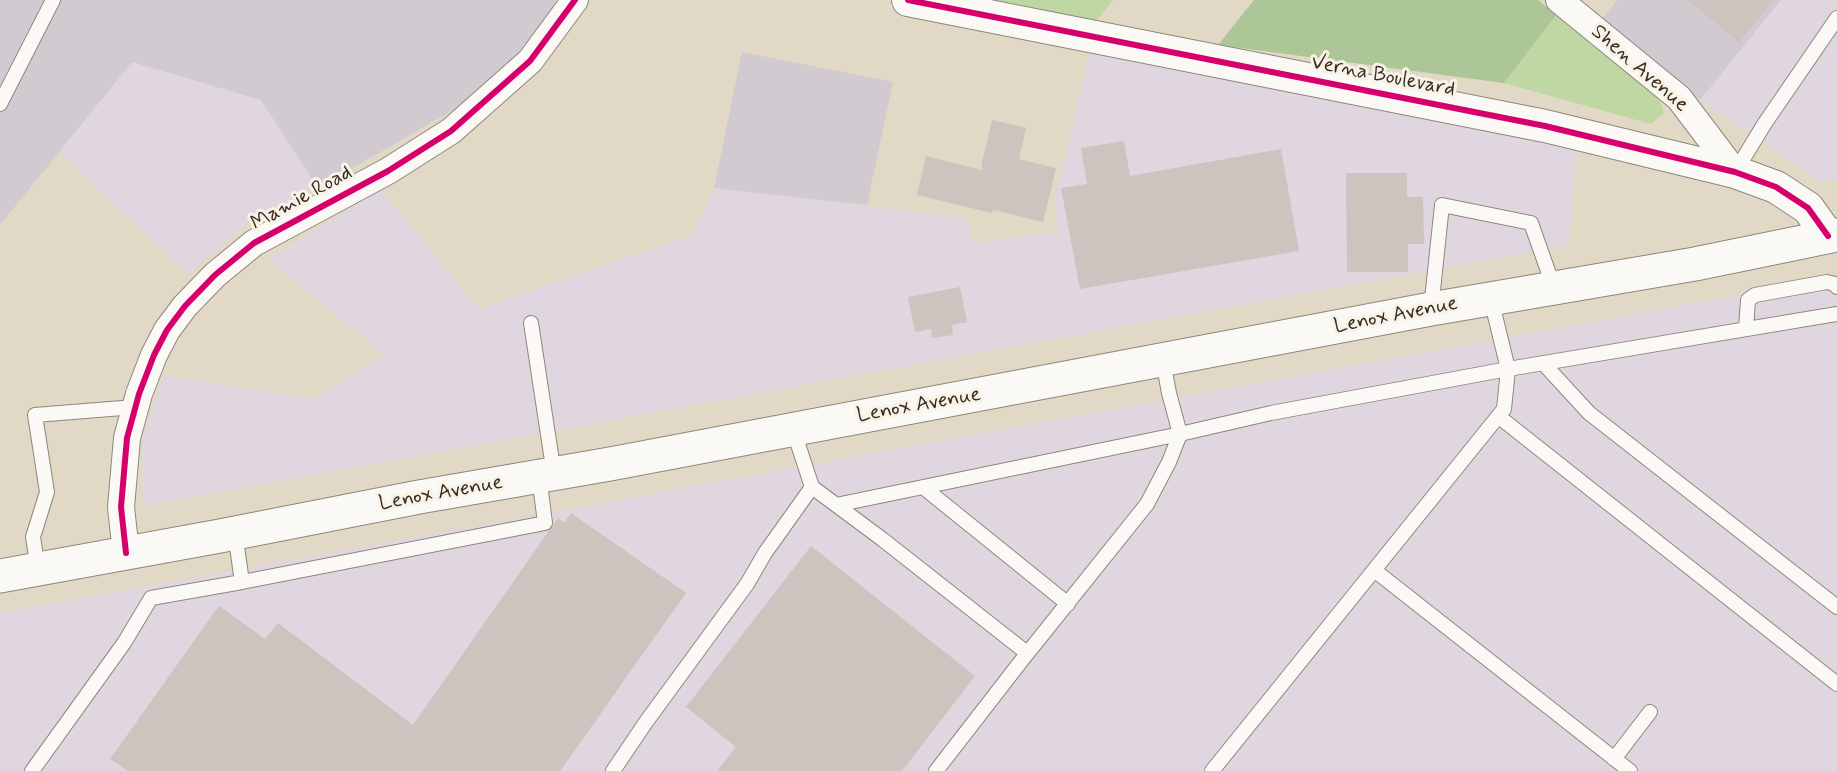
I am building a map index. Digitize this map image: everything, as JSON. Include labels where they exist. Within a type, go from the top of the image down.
[{"type":"main road","name":"Lenox Avenue","points":[[0,576],[1163,361],[1431,309],[1695,264],[1833,236]]},
{"type":"street","name":"Mamie Road","points":[[126,553],[121,507],[127,438],[138,394],[154,355],[167,330],[185,306],[214,275],[254,243],[388,171],[450,130],[530,61],[575,0]]},
{"type":"street","name":"Verna Boulevard","points":[[908,0],[1545,126],[1735,172],[1776,187],[1808,208],[1833,236]]},
{"type":"street","name":"Shen Avenue","points":[[1559,0],[1679,98],[1735,172]]},
{"type":"lane","points":[[0,104],[53,0]]},
{"type":"lane","points":[[1735,172],[1765,123],[1837,18]]},
{"type":"lane","points":[[1431,309],[1442,205],[1531,223],[1554,288]]},
{"type":"lane","points":[[1746,329],[1748,300],[1755,295],[1827,282],[1837,287]]},
{"type":"lane","points":[[1212,771],[1504,409],[1508,369],[1491,299]]},
{"type":"lane","points":[[836,505],[1271,413],[1508,369],[1837,314]]},
{"type":"lane","points":[[32,771],[124,643],[151,598],[545,523],[546,475],[531,323]]},
{"type":"lane","points":[[936,771],[1147,504],[1169,462],[1180,434],[1163,361]]},
{"type":"lane","points":[[1543,363],[1589,413],[1837,607]]},
{"type":"lane","points":[[38,569],[33,537],[47,492],[35,415],[135,407]]},
{"type":"lane","points":[[1498,416],[1837,684]]},
{"type":"lane","points":[[793,429],[812,487],[1028,653]]},
{"type":"lane","points":[[613,771],[747,584],[765,553],[812,487]]},
{"type":"lane","points":[[923,487],[1068,604]]},
{"type":"lane","points":[[235,533],[242,582]]},
{"type":"lane","points":[[1374,570],[1630,771]]},
{"type":"lane","points":[[1614,759],[1650,712]]},
{"type":"shaded area","points":[[0,0],[555,0],[555,4],[524,52],[462,105],[318,188],[261,100],[132,62],[0,225]]},
{"type":"shaded area","points":[[1617,0],[1781,0],[1700,100],[1601,20]]},
{"type":"shaded area","points":[[1781,0],[1837,0],[1837,180],[1821,181],[1700,100]]},
{"type":"shaded area","points":[[742,52],[893,82],[867,205],[714,188]]},
{"type":"shaded area","points":[[1090,52],[1577,147],[1569,245],[143,506],[142,442],[165,375],[311,399],[385,355],[268,260],[380,189],[479,309],[694,234],[714,188],[965,218],[973,243],[1059,232],[1054,202]]},
{"type":"shaded area","points":[[132,62],[261,100],[318,188],[251,220],[188,274],[59,152]]},
{"type":"shaded area","points":[[1837,277],[1837,771],[0,771],[0,613]]},
{"type":"green space","points":[[985,0],[1113,0],[1096,21]]},
{"type":"green space","points":[[1254,0],[1538,0],[1556,15],[1504,83],[1218,45]]},
{"type":"green space","points":[[1556,15],[1659,98],[1664,113],[1651,124],[1504,83]]},
{"type":"building","points":[[1687,0],[1774,0],[1739,42]]},
{"type":"building","points":[[992,120],[1026,128],[1019,159],[1056,168],[1043,222],[993,210],[992,213],[917,195],[926,156],[982,170]]},
{"type":"building","points":[[1124,141],[1130,176],[1281,149],[1299,251],[1080,289],[1061,188],[1087,184],[1081,148]]},
{"type":"building","points":[[1346,173],[1407,173],[1407,197],[1423,197],[1424,244],[1408,244],[1408,272],[1347,272]]},
{"type":"building","points":[[960,287],[967,322],[952,325],[953,335],[932,338],[931,329],[915,332],[908,297]]},
{"type":"building","points":[[571,513],[686,593],[560,771],[128,771],[110,759],[219,606],[265,639],[278,623],[413,725],[558,518],[564,523]]},
{"type":"building","points":[[811,546],[975,676],[902,771],[717,771],[736,747],[686,707]]},
{"type":"cycle path","points":[[126,553],[121,507],[127,438],[139,394],[154,355],[167,330],[185,306],[215,275],[254,243],[388,171],[451,131],[530,61],[575,0]]},
{"type":"cycle path","points":[[908,0],[1545,126],[1735,172],[1776,187],[1808,208],[1828,236]]}]
